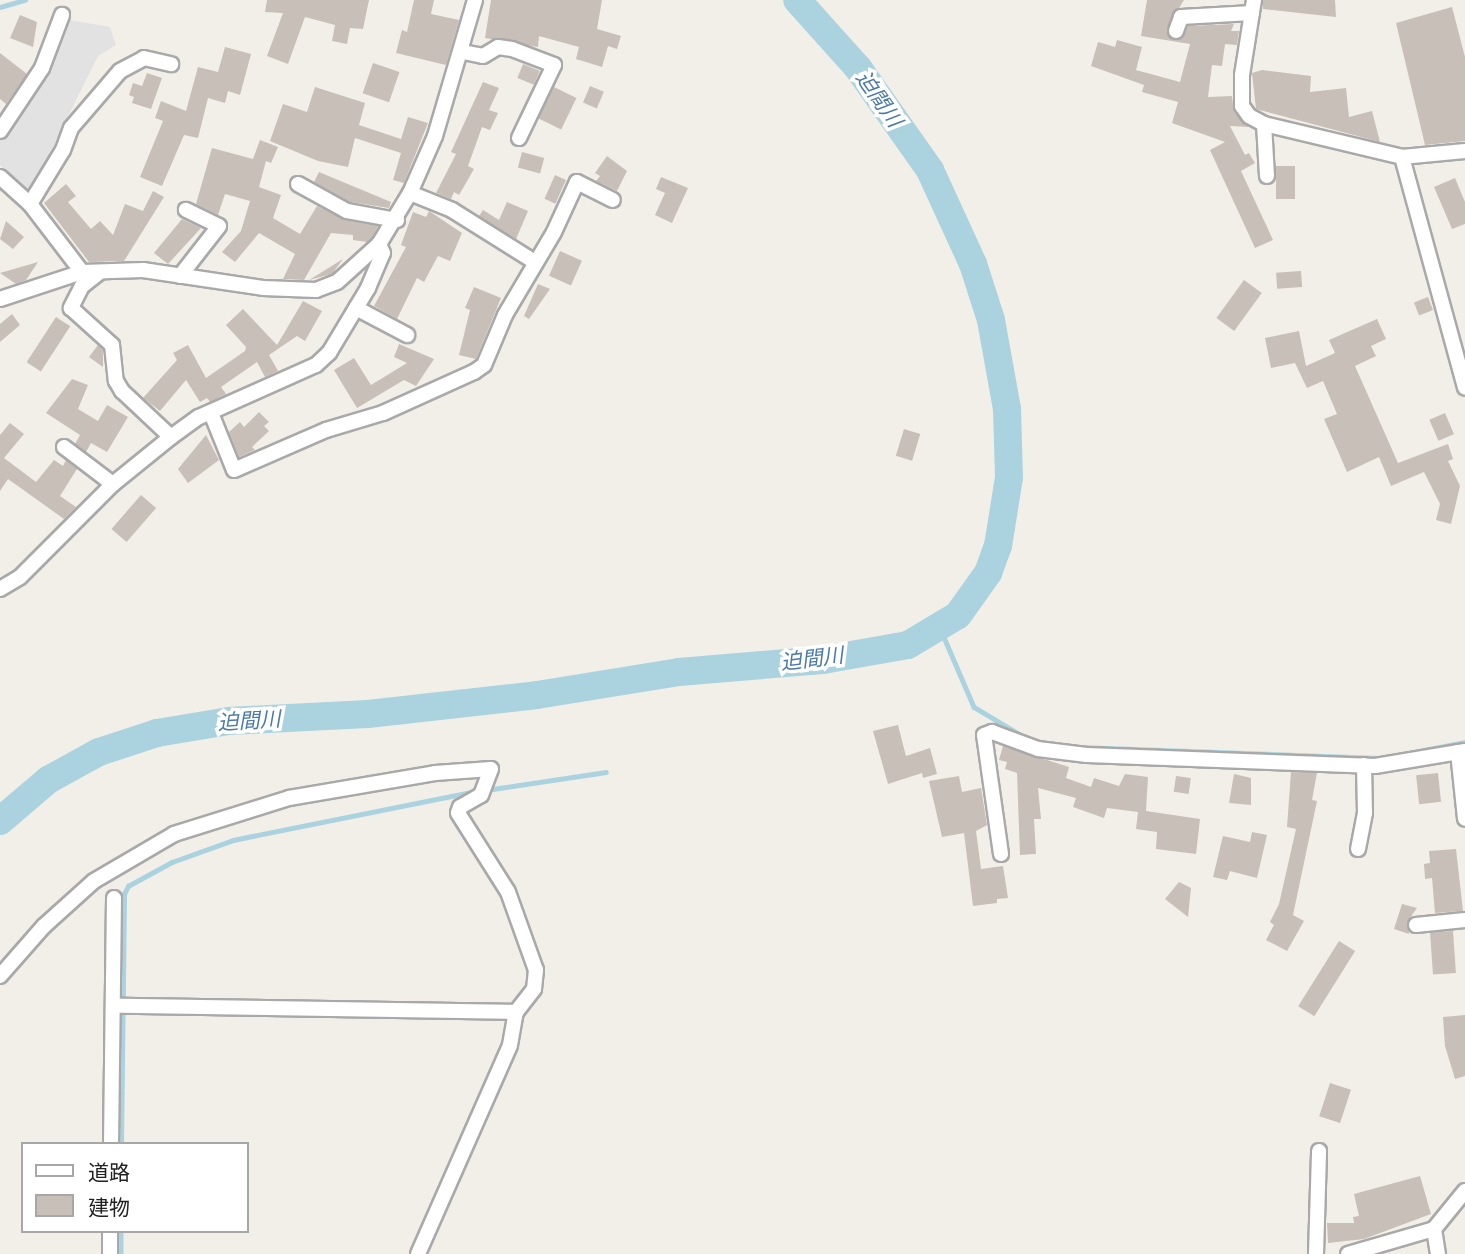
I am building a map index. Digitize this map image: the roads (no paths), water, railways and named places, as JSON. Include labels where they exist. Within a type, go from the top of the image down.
[{"type":"street","points":[[0,299],[82,272],[143,270],[263,288],[316,290],[337,282],[379,244],[397,220],[410,193],[463,52],[475,0]]},
{"type":"street","points":[[1177,31],[1181,17],[1253,7],[1242,106],[1264,124],[1402,157],[1465,150]]},
{"type":"street","points":[[0,131],[42,68],[62,15]]},
{"type":"street","points":[[463,52],[483,56],[498,47],[512,48],[554,65],[519,138]]},
{"type":"street","points":[[30,204],[63,149],[71,128],[120,71],[144,58],[171,64]]},
{"type":"street","points":[[1264,124],[1267,176]]},
{"type":"street","points":[[1402,157],[1465,388]]},
{"type":"street","points":[[0,177],[30,204],[82,272]]},
{"type":"street","points":[[211,412],[234,470],[450,385],[484,365],[577,182],[613,200]]},
{"type":"street","points":[[298,184],[347,211],[397,220]]},
{"type":"street","points":[[410,193],[452,210],[535,262]]},
{"type":"street","points":[[180,276],[219,226],[186,210]]},
{"type":"street","points":[[0,589],[20,577],[113,484],[171,437],[211,412],[316,365],[356,308],[383,253],[379,244]]},
{"type":"street","points":[[100,272],[82,286],[71,308],[113,345],[116,381],[122,391],[171,437]]},
{"type":"street","points":[[356,308],[407,335]]},
{"type":"street","points":[[64,447],[113,484]]},
{"type":"street","points":[[1001,854],[984,735],[992,732],[1063,753],[1387,765],[1461,751],[1465,819]]},
{"type":"street","points":[[1358,849],[1365,813],[1364,765]]},
{"type":"street","points":[[0,976],[34,935],[87,888],[134,855],[174,834],[289,798],[436,773],[491,769],[481,795],[460,807],[458,813],[508,892],[536,970],[534,989],[516,1012],[510,1045],[418,1254]]},
{"type":"street","points":[[111,1142],[114,898]]},
{"type":"street","points":[[1416,925],[1465,920]]},
{"type":"street","points":[[113,1006],[516,1012]]},
{"type":"street","points":[[1316,1254],[1319,1150]]},
{"type":"street","points":[[1357,1253],[1434,1228],[1464,1194]]},
{"type":"street","points":[[1434,1228],[1438,1254]]},
{"type":"street","points":[[110,1233],[110,1254]]},
{"type":"waterway","points":[[0,7],[25,0]]},
{"type":"waterway","name":"迫間川","points":[[0,821],[48,780],[99,752],[157,733],[229,721],[368,714],[537,695],[679,672],[823,660],[908,645],[958,615],[988,573],[998,546],[1009,477],[1007,409],[991,320],[973,264],[930,170],[858,68],[797,0]]},
{"type":"waterway","points":[[940,628],[974,707],[1026,738]]},
{"type":"waterway","points":[[1404,754],[1465,742]]},
{"type":"waterway","points":[[1079,747],[1385,758]]},
{"type":"waterway","points":[[486,790],[606,772]]},
{"type":"waterway","points":[[121,1142],[124,894],[128,886],[172,862],[233,840],[477,791]]},
{"type":"waterway","points":[[121,1233],[121,1254]]}]
